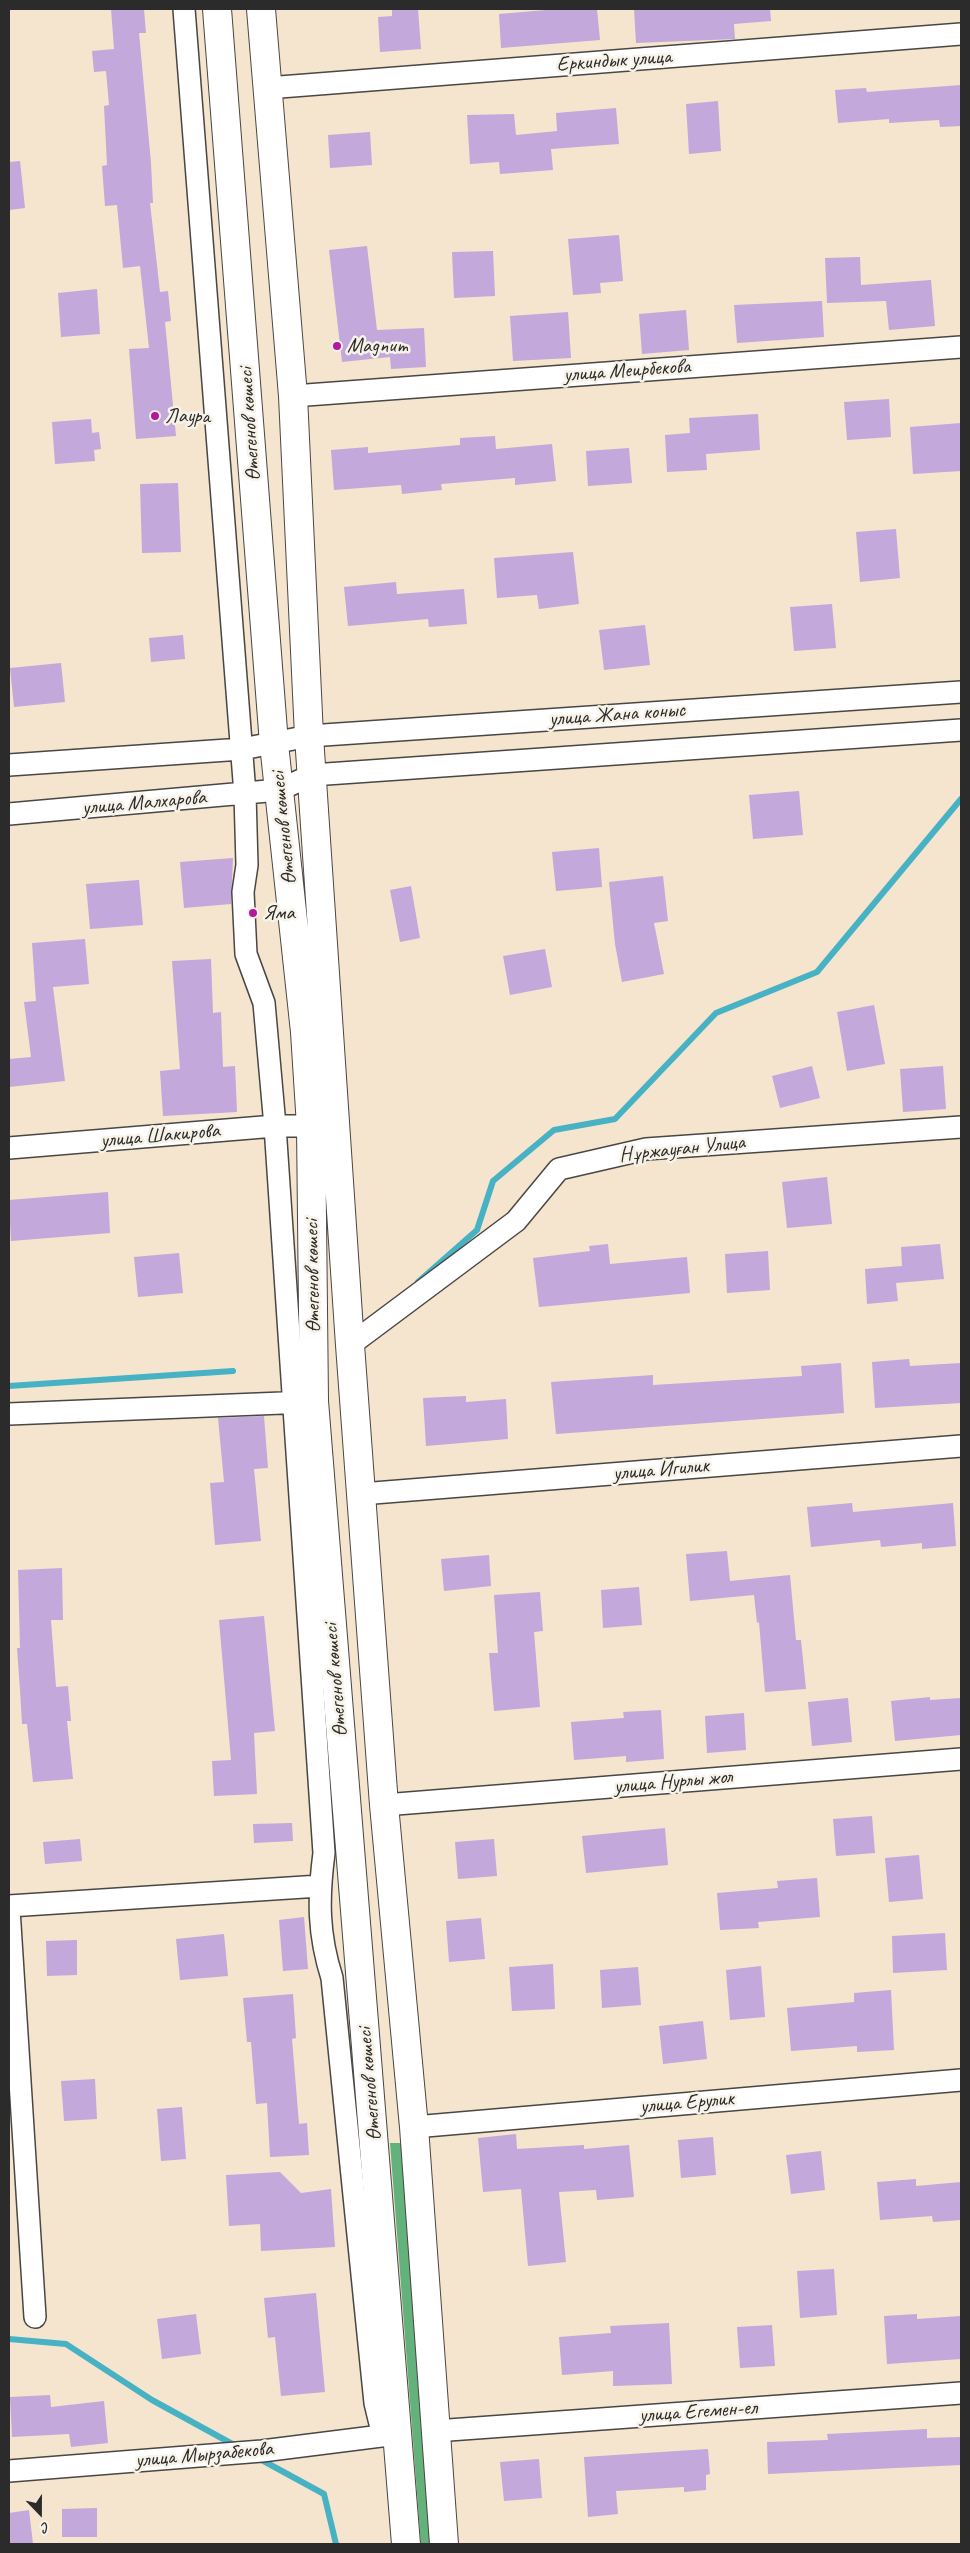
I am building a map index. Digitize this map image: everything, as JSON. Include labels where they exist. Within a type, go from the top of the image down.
[{"type":"main road","name":"Өтегенов көшесі","points":[[217,9],[274,744],[305,1032],[311,1126],[303,1402],[335,1668],[391,2435],[406,2544]]},
{"type":"main road","name":"Өтегенов көшесі","points":[[261,9],[293,396],[308,736],[350,1345],[384,1805],[414,2127],[444,2544]]},
{"type":"main road","points":[[335,1668],[374,1664]]},
{"type":"street","points":[[184,9],[245,794],[247,865],[243,892],[246,954],[264,1003],[303,1402],[324,1853],[320,1886],[322,1946],[332,1978],[375,2403],[391,2435]]},
{"type":"street","name":"Еркиндык улица","points":[[267,88],[961,34]]},
{"type":"street","name":"улица Меирбекова","points":[[293,396],[961,347]]},
{"type":"street","name":"улица Жана коныс","points":[[274,744],[308,736],[961,692]]},
{"type":"street","name":"улица Жана коныс","points":[[279,790],[312,775],[961,730]]},
{"type":"street","points":[[9,765],[242,749],[274,744]]},
{"type":"street","name":"улица Малхарова","points":[[9,814],[279,790]]},
{"type":"street","name":"улица Шакирова","points":[[9,1148],[275,1126],[311,1126]]},
{"type":"street","name":"Нұржауған Улица","points":[[350,1345],[516,1221],[559,1169],[646,1149],[961,1127]]},
{"type":"street","points":[[9,1414],[303,1402]]},
{"type":"street","name":"улица Игилик","points":[[361,1494],[961,1446]]},
{"type":"street","name":"улица Нурлы жол","points":[[384,1805],[961,1759]]},
{"type":"street","points":[[35,2317],[9,1907],[320,1886]]},
{"type":"street","name":"улица Ерулик","points":[[414,2127],[961,2080]]},
{"type":"street","name":"улица Егемен-ел","points":[[435,2432],[961,2393]]},
{"type":"street","name":"улица Мырзабекова","points":[[9,2471],[217,2453],[262,2451],[391,2435]]},
{"type":"green space","points":[[390,2143],[403,2143],[433,2544],[421,2544]]},
{"type":"building","points":[[111,9],[144,9],[146,33],[139,33],[151,163],[153,203],[150,203],[160,292],[168,291],[171,321],[165,322],[176,436],[136,439],[129,349],[149,348],[140,266],[123,268],[117,205],[105,206],[102,166],[107,165],[104,106],[109,105],[106,71],[94,72],[92,51],[114,49]]},
{"type":"building","points":[[392,9],[418,9],[421,49],[380,52],[378,17],[392,16]]},
{"type":"building","points":[[558,9],[597,9],[600,40],[501,48],[499,14]]},
{"type":"building","points":[[634,9],[770,9],[771,21],[734,24],[735,39],[636,43]]},
{"type":"building","points":[[961,85],[961,126],[940,127],[939,120],[889,123],[889,119],[838,123],[835,90],[866,88],[867,92]]},
{"type":"building","points":[[718,101],[721,151],[689,154],[686,104]]},
{"type":"building","points":[[616,108],[619,144],[551,149],[553,170],[500,174],[499,162],[470,164],[467,115],[514,114],[516,135],[557,131],[556,113]]},
{"type":"building","points":[[370,132],[372,165],[330,168],[328,135]]},
{"type":"building","points":[[20,161],[25,208],[9,210],[9,162]]},
{"type":"building","points":[[619,235],[623,281],[600,283],[601,293],[573,295],[568,239]]},
{"type":"building","points":[[367,246],[377,330],[424,328],[426,367],[391,369],[390,357],[342,362],[329,250]]},
{"type":"building","points":[[493,251],[495,296],[454,298],[452,252]]},
{"type":"building","points":[[860,257],[861,285],[931,280],[935,326],[889,330],[886,301],[827,303],[825,258]]},
{"type":"building","points":[[97,289],[100,334],[61,337],[58,293]]},
{"type":"building","points":[[822,301],[824,337],[737,343],[734,305]]},
{"type":"building","points":[[686,310],[689,350],[642,354],[639,314]]},
{"type":"building","points":[[568,312],[571,358],[513,361],[510,316]]},
{"type":"building","points":[[889,399],[891,437],[847,440],[844,402]]},
{"type":"building","points":[[758,414],[760,450],[706,454],[707,470],[667,472],[665,435],[690,433],[689,418]]},
{"type":"building","points":[[91,419],[92,433],[99,432],[101,449],[94,450],[95,461],[55,464],[52,422]]},
{"type":"building","points":[[961,423],[961,471],[913,474],[910,427]]},
{"type":"building","points":[[495,436],[496,449],[552,444],[556,481],[515,485],[515,478],[441,484],[442,490],[402,494],[401,485],[334,490],[331,450],[368,447],[368,453],[460,445],[460,438]]},
{"type":"building","points":[[629,448],[632,483],[588,486],[586,451]]},
{"type":"building","points":[[178,483],[181,552],[142,553],[140,484]]},
{"type":"building","points":[[896,529],[900,578],[860,582],[856,532]]},
{"type":"building","points":[[573,552],[579,604],[539,609],[537,595],[497,598],[494,558]]},
{"type":"building","points":[[396,582],[397,594],[464,589],[467,624],[429,627],[428,619],[348,626],[344,587]]},
{"type":"building","points":[[832,604],[836,648],[794,651],[790,607]]},
{"type":"building","points":[[645,625],[650,665],[604,670],[599,630]]},
{"type":"building","points":[[183,635],[185,659],[151,662],[149,638]]},
{"type":"building","points":[[61,663],[65,702],[14,707],[10,668]]},
{"type":"building","points":[[799,791],[803,835],[753,839],[749,795]]},
{"type":"building","points":[[599,848],[602,887],[556,891],[552,852]]},
{"type":"building","points":[[233,858],[231,904],[184,908],[180,862]]},
{"type":"building","points":[[663,876],[668,921],[654,923],[664,974],[622,982],[615,944],[609,882]]},
{"type":"building","points":[[139,880],[143,925],[90,929],[86,884]]},
{"type":"building","points":[[411,886],[420,938],[400,942],[390,890]]},
{"type":"building","points":[[85,939],[89,984],[53,987],[65,1081],[9,1087],[9,1059],[31,1057],[24,1002],[36,1001],[32,943]]},
{"type":"building","points":[[545,949],[552,987],[510,995],[503,956]]},
{"type":"building","points":[[211,959],[213,1013],[221,1012],[223,1067],[235,1066],[237,1112],[163,1116],[160,1071],[180,1069],[172,961]]},
{"type":"building","points":[[874,1005],[885,1064],[847,1071],[837,1012]]},
{"type":"building","points":[[812,1066],[820,1098],[780,1108],[772,1076]]},
{"type":"building","points":[[943,1066],[946,1109],[903,1112],[900,1069]]},
{"type":"building","points":[[827,1177],[832,1224],[787,1228],[782,1182]]},
{"type":"building","points":[[108,1192],[110,1233],[11,1241],[9,1200]]},
{"type":"building","points":[[608,1244],[610,1264],[687,1257],[690,1293],[539,1307],[533,1258],[590,1251],[589,1246]]},
{"type":"building","points":[[940,1244],[944,1279],[896,1283],[898,1301],[867,1304],[865,1269],[902,1266],[901,1247]]},
{"type":"building","points":[[768,1251],[770,1290],[727,1293],[725,1254]]},
{"type":"building","points":[[179,1253],[183,1293],[138,1297],[134,1257]]},
{"type":"building","points":[[909,1359],[910,1366],[961,1363],[961,1403],[875,1408],[872,1362]]},
{"type":"building","points":[[841,1363],[844,1413],[556,1434],[551,1382],[653,1375],[653,1385],[802,1376],[801,1366]]},
{"type":"building","points":[[466,1396],[466,1402],[506,1399],[508,1439],[426,1446],[423,1398]]},
{"type":"building","points":[[264,1416],[268,1468],[254,1469],[261,1541],[215,1545],[210,1483],[224,1482],[218,1418]]},
{"type":"building","points":[[852,1503],[853,1512],[953,1503],[956,1546],[922,1549],[922,1543],[881,1547],[880,1540],[811,1547],[807,1507]]},
{"type":"building","points":[[727,1551],[730,1581],[790,1575],[796,1640],[801,1640],[806,1689],[765,1692],[759,1622],[757,1623],[754,1595],[690,1601],[686,1554]]},
{"type":"building","points":[[489,1555],[491,1586],[444,1591],[441,1559]]},
{"type":"building","points":[[62,1568],[63,1620],[51,1620],[56,1687],[68,1686],[71,1721],[67,1721],[73,1779],[33,1782],[27,1724],[22,1724],[17,1648],[20,1648],[18,1570]]},
{"type":"building","points":[[639,1587],[642,1625],[603,1628],[601,1590]]},
{"type":"building","points":[[540,1592],[543,1631],[534,1632],[540,1707],[494,1711],[489,1653],[498,1653],[494,1595]]},
{"type":"building","points":[[264,1616],[275,1731],[254,1733],[257,1794],[214,1796],[212,1761],[231,1760],[219,1620]]},
{"type":"building","points":[[930,1697],[930,1700],[961,1698],[961,1735],[895,1741],[891,1701]]},
{"type":"building","points":[[848,1698],[852,1742],[812,1746],[808,1702]]},
{"type":"building","points":[[661,1710],[664,1759],[626,1762],[626,1756],[574,1760],[571,1722],[624,1718],[623,1712]]},
{"type":"building","points":[[744,1713],[746,1750],[707,1753],[705,1716]]},
{"type":"building","points":[[872,1816],[875,1853],[836,1856],[833,1819]]},
{"type":"building","points":[[292,1823],[293,1841],[254,1843],[253,1824]]},
{"type":"building","points":[[665,1828],[668,1865],[586,1873],[582,1836]]},
{"type":"building","points":[[80,1839],[82,1861],[45,1864],[43,1842]]},
{"type":"building","points":[[494,1839],[497,1876],[458,1879],[455,1842]]},
{"type":"building","points":[[919,1855],[923,1899],[889,1902],[885,1858]]},
{"type":"building","points":[[817,1878],[820,1917],[758,1922],[759,1928],[720,1930],[717,1893],[778,1888],[777,1881]]},
{"type":"building","points":[[304,1917],[308,1969],[283,1971],[279,1920]]},
{"type":"building","points":[[481,1918],[485,1959],[449,1962],[446,1921]]},
{"type":"building","points":[[945,1933],[947,1970],[893,1973],[892,1936]]},
{"type":"building","points":[[224,1934],[228,1976],[180,1980],[176,1939]]},
{"type":"building","points":[[77,1940],[77,1975],[47,1976],[46,1941]]},
{"type":"building","points":[[553,1964],[555,2009],[512,2011],[509,1967]]},
{"type":"building","points":[[761,1966],[765,2017],[730,2020],[726,1970]]},
{"type":"building","points":[[638,1967],[641,2005],[602,2008],[600,1970]]},
{"type":"building","points":[[891,1990],[894,2050],[857,2052],[857,2046],[791,2051],[787,2008],[854,2002],[854,1993]]},
{"type":"building","points":[[293,1994],[296,2038],[292,2039],[299,2124],[307,2123],[309,2155],[270,2157],[267,2103],[256,2104],[251,2042],[247,2042],[243,1998]]},
{"type":"building","points":[[703,2021],[707,2059],[663,2064],[659,2026]]},
{"type":"building","points":[[95,2079],[97,2119],[64,2121],[61,2081]]},
{"type":"building","points":[[182,2107],[186,2159],[161,2161],[157,2109]]},
{"type":"building","points":[[516,2134],[517,2149],[584,2145],[584,2149],[629,2145],[634,2197],[597,2200],[596,2190],[559,2192],[566,2262],[528,2266],[521,2189],[483,2192],[478,2138]]},
{"type":"building","points":[[713,2137],[716,2175],[681,2178],[678,2140]]},
{"type":"building","points":[[821,2151],[825,2190],[791,2194],[786,2155]]},
{"type":"building","points":[[280,2172],[301,2193],[331,2189],[335,2247],[261,2251],[260,2224],[229,2226],[226,2175]]},
{"type":"building","points":[[916,2179],[916,2186],[961,2182],[961,2220],[933,2222],[932,2216],[880,2220],[877,2182]]},
{"type":"building","points":[[834,2269],[837,2315],[800,2318],[797,2271]]},
{"type":"building","points":[[316,2293],[325,2392],[281,2396],[275,2337],[268,2338],[264,2298]]},
{"type":"building","points":[[196,2314],[201,2354],[162,2359],[157,2319]]},
{"type":"building","points":[[917,2314],[917,2319],[961,2316],[961,2359],[887,2364],[884,2316]]},
{"type":"building","points":[[669,2323],[672,2384],[613,2386],[613,2371],[562,2375],[559,2337],[611,2333],[610,2326]]},
{"type":"building","points":[[772,2325],[775,2366],[740,2368],[737,2327]]},
{"type":"building","points":[[50,2395],[51,2407],[104,2401],[108,2443],[71,2447],[69,2434],[12,2437],[10,2397]]},
{"type":"building","points":[[927,2429],[927,2438],[961,2437],[961,2465],[768,2474],[767,2442],[828,2440],[827,2434]]},
{"type":"building","points":[[708,2449],[710,2474],[706,2475],[706,2490],[684,2492],[684,2487],[616,2491],[618,2514],[588,2517],[584,2457]]},
{"type":"building","points":[[539,2459],[542,2498],[504,2501],[500,2462]]},
{"type":"building","points":[[97,2508],[97,2537],[62,2537],[62,2509]]},
{"type":"building","points":[[29,2510],[33,2544],[9,2544],[9,2513]]},
{"type":"waterway","points":[[418,1282],[477,1230],[493,1181],[554,1130],[615,1119],[716,1013],[817,972],[961,799]]},
{"type":"waterway","points":[[9,1386],[233,1371]]},
{"type":"waterway","points":[[9,2339],[66,2344],[152,2400],[236,2446]]},
{"type":"waterway","points":[[258,2458],[324,2494],[336,2544]]},
{"type":"place","name":"Magnum","points":[[337,346]]},
{"type":"place","name":"Лаура","points":[[155,416]]},
{"type":"place","name":"Яма","points":[[253,913]]}]
